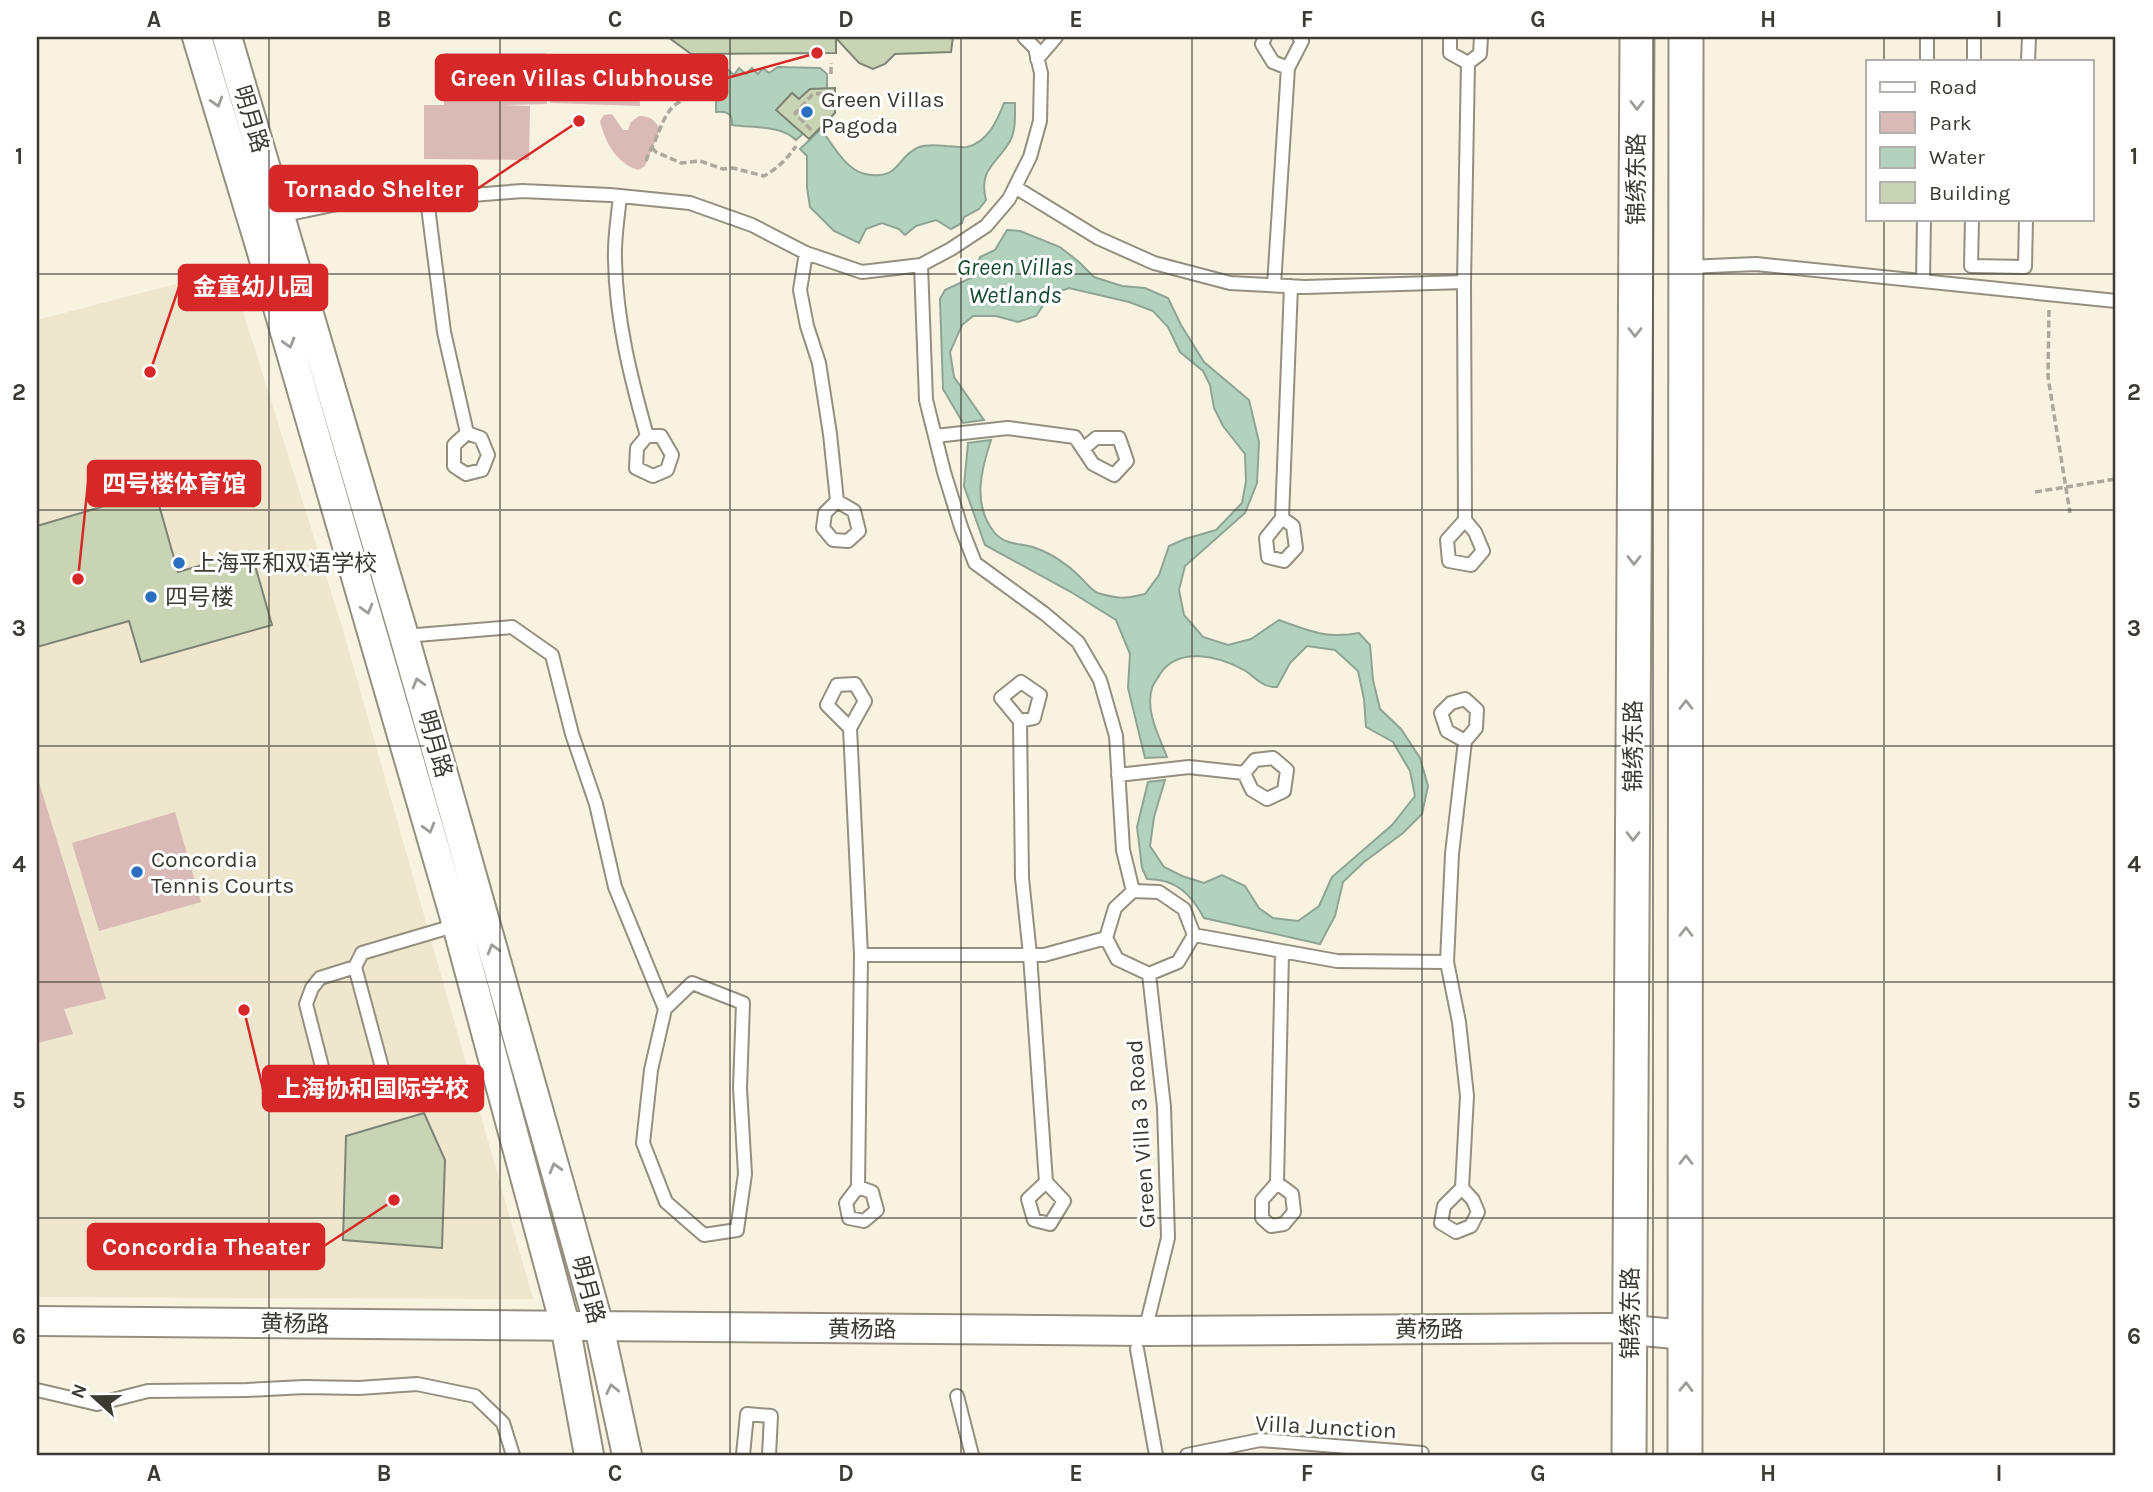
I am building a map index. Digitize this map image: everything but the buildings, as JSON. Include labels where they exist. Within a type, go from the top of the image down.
[{"type":"main road","name":"锦绣东路","points":[[1629,1455],[1637,37]]},
{"type":"main road","points":[[1685,1455],[1686,37]]},
{"type":"street","name":"明月路","points":[[197,37],[457,925],[565,1325],[589,1455]]},
{"type":"street","name":"明月路","points":[[227,37],[404,636],[599,1326],[627,1455]]},
{"type":"street","name":"黄杨路","points":[[37,1321],[565,1325],[1141,1340],[1630,1328],[1686,1335]]},
{"type":"lane","points":[[280,216],[342,203],[522,191],[620,195],[690,203],[752,225],[806,253],[862,272],[921,265],[986,226],[1009,199],[1030,157],[1040,121],[1041,73],[1035,48],[1024,37]]},
{"type":"lane","points":[[1037,59],[1056,37]]},
{"type":"lane","points":[[1265,37],[1262,44],[1273,62],[1288,68]]},
{"type":"lane","points":[[1275,285],[1288,68],[1302,41],[1299,37]]},
{"type":"lane","points":[[1450,37],[1450,53],[1468,63]]},
{"type":"lane","points":[[1468,63],[1480,54],[1481,37]]},
{"type":"lane","points":[[1927,37],[1927,60]]},
{"type":"lane","points":[[1974,37],[1974,60]]},
{"type":"lane","points":[[2028,37],[2028,60]]},
{"type":"lane","points":[[1465,520],[1464,282],[1468,63]]},
{"type":"lane","points":[[1015,187],[1098,239],[1154,263],[1230,284],[1291,286],[1464,282]]},
{"type":"lane","points":[[620,195],[615,260],[620,314],[628,368],[647,436]]},
{"type":"lane","points":[[427,198],[444,332],[467,433]]},
{"type":"lane","points":[[1923,281],[1924,220]]},
{"type":"lane","points":[[1972,220],[1971,266],[2025,267],[2026,220]]},
{"type":"lane","points":[[806,253],[800,290],[807,326],[819,363],[830,434],[836,501]]},
{"type":"lane","points":[[1686,267],[1756,264],[2116,301]]},
{"type":"lane","points":[[921,265],[926,400],[954,505],[975,563],[1045,614],[1078,642],[1100,680],[1116,736],[1123,850],[1133,891]]},
{"type":"lane","points":[[1282,518],[1291,286]]},
{"type":"lane","points":[[935,436],[1008,428],[1074,437],[1083,449]]},
{"type":"lane","points":[[404,636],[512,627],[552,655],[572,734],[596,804],[615,887],[664,1009],[651,1070],[643,1143],[666,1202],[704,1235],[737,1230],[745,1174],[740,1088],[743,1003],[692,984],[664,1009]]},
{"type":"lane","points":[[1020,721],[1022,878],[1046,1182]]},
{"type":"lane","points":[[850,728],[861,955],[859,1186]]},
{"type":"lane","points":[[1462,1188],[1467,1096],[1459,1022],[1447,962],[1452,854],[1465,741]]},
{"type":"lane","points":[[1118,775],[1189,767],[1244,773]]},
{"type":"lane","points":[[1133,891],[1159,892],[1184,909],[1194,935],[1178,962],[1149,974],[1117,959],[1106,938],[1115,908],[1133,891]]},
{"type":"lane","points":[[355,967],[320,978],[312,988],[306,1004],[329,1094],[346,1102],[377,1092],[384,1075],[355,967],[362,953],[457,925]]},
{"type":"lane","points":[[1194,935],[1337,961],[1447,962]]},
{"type":"lane","points":[[861,955],[1044,955],[1106,938]]},
{"type":"lane","points":[[1277,1183],[1282,952]]},
{"type":"lane","name":"Green Villa 3 Road","points":[[1141,1340],[1168,1238],[1164,1107],[1149,974]]},
{"type":"lane","points":[[1141,1340],[1156,1455]]},
{"type":"lane","points":[[37,1390],[97,1404],[148,1391],[359,1388],[416,1384],[475,1396],[503,1423],[513,1455]]},
{"type":"lane","points":[[957,1396],[972,1455]]},
{"type":"lane","points":[[743,1455],[747,1414],[771,1416],[769,1455]]},
{"type":"lane","name":"Villa Junction","points":[[1187,1455],[1261,1440],[1422,1453]]},
{"type":"path","points":[[831,63],[831,74]]},
{"type":"path","points":[[811,130],[795,113],[813,93],[830,93]]},
{"type":"path","points":[[646,161],[662,121],[677,102],[702,94]]},
{"type":"path","points":[[652,148],[681,163],[700,161],[723,169],[733,167],[764,176],[790,156],[796,146]]},
{"type":"path","points":[[2049,294],[2048,377],[2070,513]]},
{"type":"path","points":[[2035,492],[2116,479]]},
{"type":"shaded area","points":[[230,270],[343,630],[533,1299],[37,1297],[37,320]]},
{"type":"green space","points":[[444,53],[546,53],[547,104],[504,105],[530,106],[529,160],[424,159],[424,105],[444,105]]},
{"type":"green space","points":[[550,54],[638,55],[640,106],[550,103]]},
{"type":"green space","points":[[612,114],[623,130],[628,130],[631,122],[639,116],[651,119],[660,129],[645,166],[638,170],[618,157],[605,137],[600,121],[604,115]]},
{"type":"green space","points":[[37,776],[106,999],[64,1009],[73,1034],[37,1043]]},
{"type":"green space","name":"Concordia Tennis Courts","points":[[175,812],[201,902],[99,931],[72,843]]},
{"type":"water","points":[[778,67],[820,68],[827,74],[827,89],[810,89],[799,99],[792,93],[777,110],[795,127],[807,130],[796,140],[775,129],[732,125],[728,114],[716,112],[716,97],[704,81],[703,68],[726,68],[734,75],[739,68],[746,74],[752,68],[758,74],[763,68],[769,73]]},
{"type":"water","points":[[1004,103],[1015,103],[1014,127],[1010,141],[987,174],[984,190],[986,200],[979,209],[964,217],[962,223],[951,229],[936,220],[916,226],[905,235],[899,229],[882,223],[866,229],[859,243],[834,231],[810,207],[807,156],[800,149],[821,129],[840,156],[858,172],[885,174],[919,147],[965,147],[981,141],[991,130]]},
{"type":"water","name":"Green Villas Wetlands","points":[[1007,230],[1020,231],[1060,247],[1094,277],[1122,286],[1145,288],[1168,298],[1204,362],[1249,400],[1259,442],[1257,483],[1245,513],[1185,566],[1179,590],[1184,615],[1203,637],[1228,645],[1251,639],[1279,620],[1309,631],[1337,635],[1359,633],[1370,645],[1373,680],[1380,709],[1401,729],[1420,758],[1428,786],[1422,814],[1343,882],[1335,916],[1320,944],[1204,918],[1182,890],[1166,882],[1147,879],[1142,868],[1137,827],[1148,782],[1165,780],[1154,817],[1150,846],[1164,867],[1204,883],[1222,875],[1245,886],[1259,908],[1273,918],[1298,921],[1319,906],[1332,877],[1392,825],[1415,796],[1410,771],[1393,742],[1366,727],[1358,671],[1335,650],[1307,646],[1290,663],[1277,687],[1263,684],[1234,665],[1211,658],[1188,657],[1168,665],[1153,685],[1150,697],[1154,723],[1167,757],[1145,758],[1128,688],[1130,654],[1116,620],[985,545],[964,486],[968,443],[991,440],[980,487],[983,510],[994,532],[1004,540],[1049,554],[1070,567],[1095,592],[1116,597],[1145,594],[1159,575],[1169,546],[1216,530],[1242,503],[1246,481],[1245,454],[1223,426],[1214,408],[1210,385],[1203,371],[1180,352],[1168,327],[1153,311],[1129,302],[1069,288],[1050,295],[1036,316],[1018,322],[996,316],[973,316],[962,325],[950,352],[954,377],[984,420],[963,423],[943,389],[940,299],[945,290],[973,277],[980,257],[995,250]]},
{"type":"place","name":"Green Villas Clubhouse","points":[[817,53]]},
{"type":"place","name":"Green Villas Pagoda","points":[[807,112]]},
{"type":"place","name":"Tornado Shelter","points":[[579,121]]},
{"type":"place","name":"金童幼儿园","points":[[150,372]]},
{"type":"place","name":"上海平和双语学校","points":[[179,563]]},
{"type":"place","name":"四号楼体育馆","points":[[78,579]]},
{"type":"place","name":"四号楼","points":[[151,597]]},
{"type":"place","name":"Concordia Tennis Courts","points":[[137,872]]},
{"type":"place","name":"上海协和国际学校","points":[[244,1010]]},
{"type":"place","name":"Concordia Theater","points":[[394,1200]]}]
